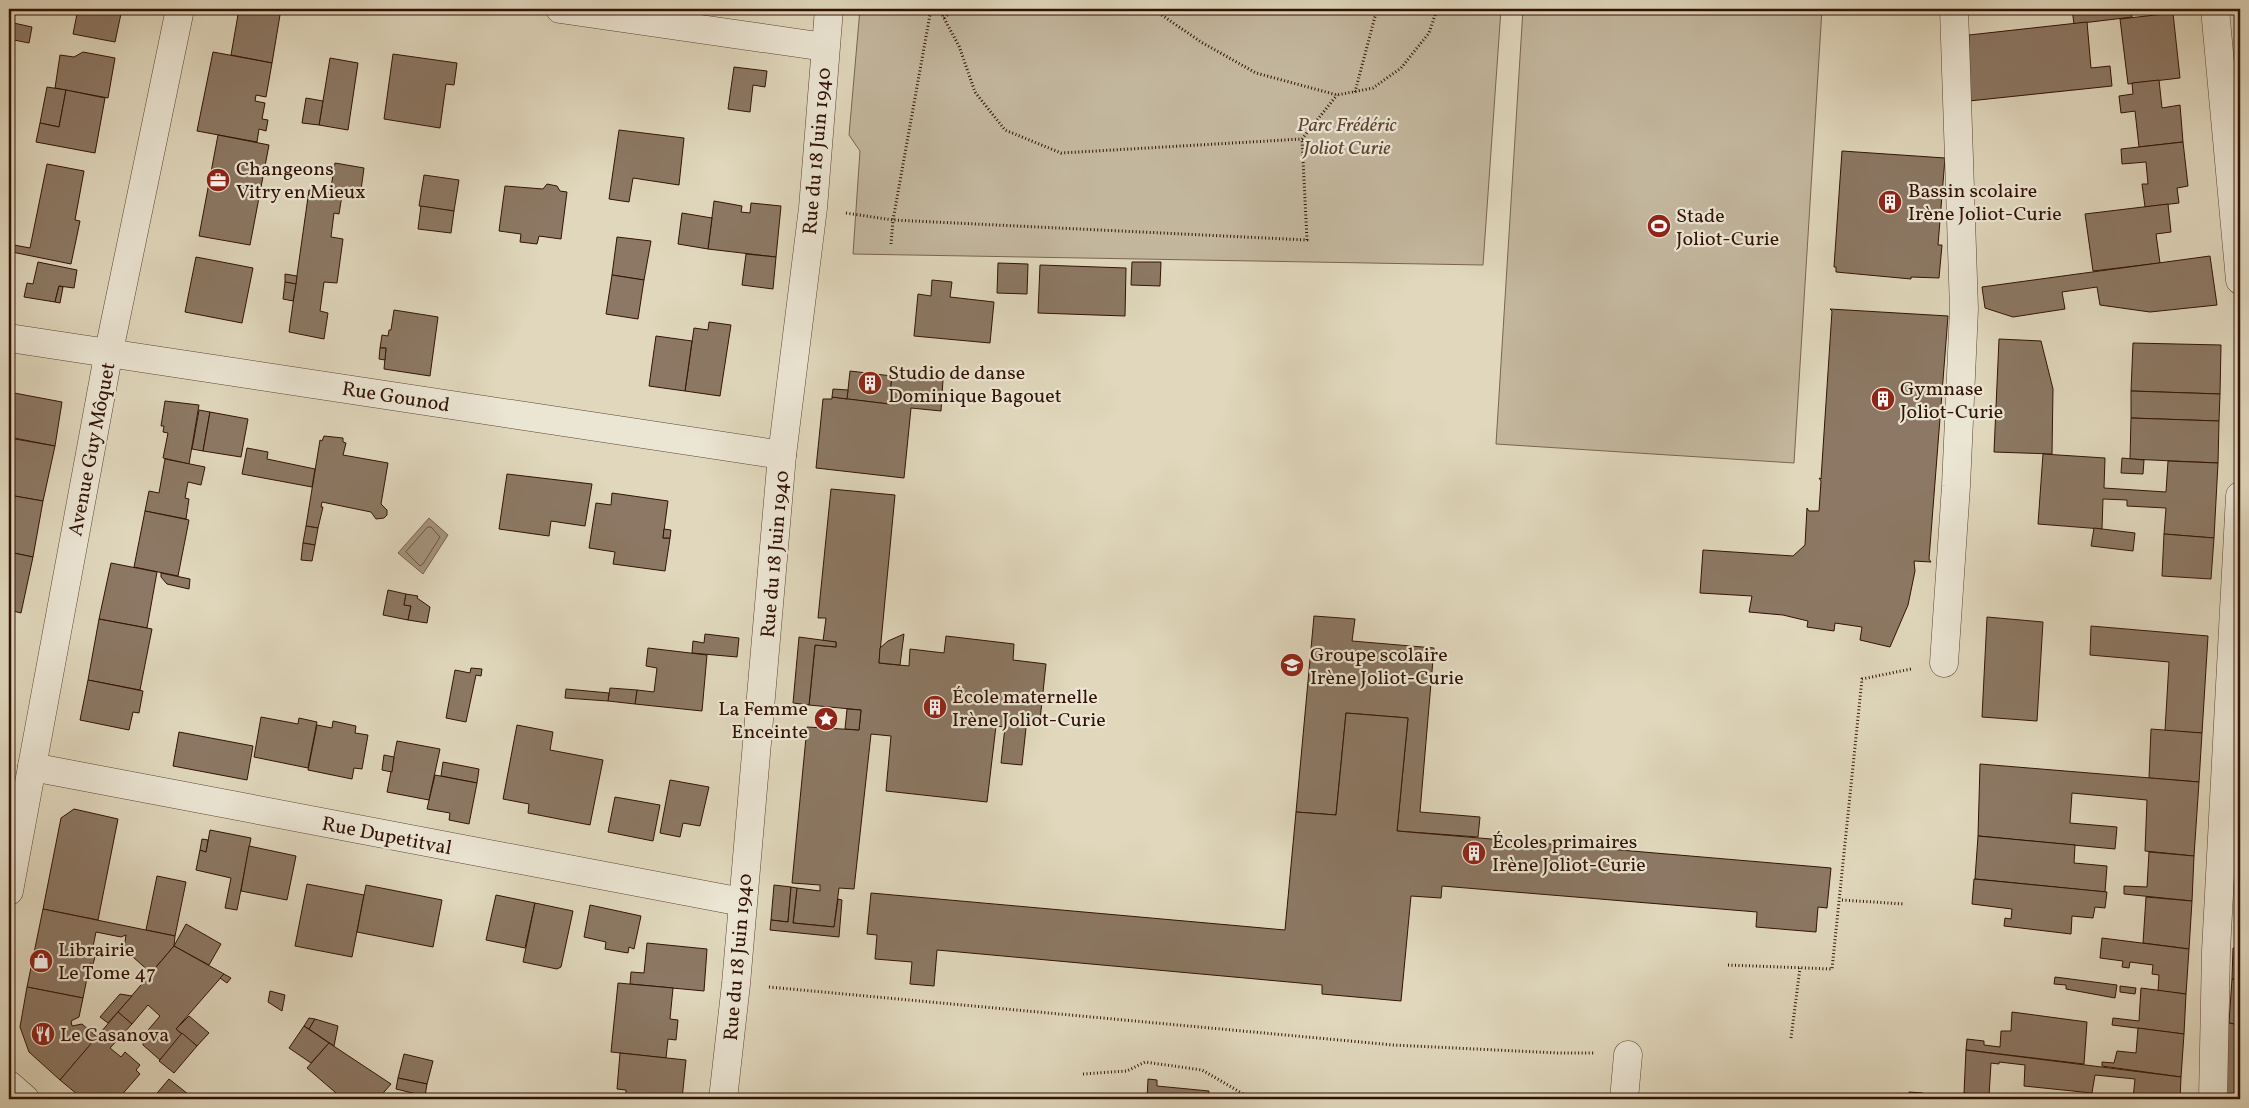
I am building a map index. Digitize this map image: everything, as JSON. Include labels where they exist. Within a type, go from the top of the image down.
[{"type":"street","name":"Avenue Guy Môquet","points":[[9,891],[109,352],[180,9]]},
{"type":"street","points":[[560,9],[825,47]]},
{"type":"street","name":"Rue du 18 Juin 1940","points":[[722,1099],[736,984],[782,455],[814,208],[828,9]]},
{"type":"street","points":[[1944,663],[1956,486],[1964,309],[1954,9]]},
{"type":"street","points":[[2214,9],[2240,280]]},
{"type":"street","name":"Rue Gounod","points":[[9,338],[782,455]]},
{"type":"street","points":[[2212,1099],[2216,951],[2240,496]]},
{"type":"street","name":"Rue Dupetitval","points":[[32,767],[742,902]]},
{"type":"street","points":[[1624,1099],[1628,1055]]},
{"type":"street","points":[[9,1085],[25,1099]]},
{"type":"path","points":[[891,244],[893,220],[931,9]]},
{"type":"path","points":[[939,9],[959,46],[975,92],[1005,130],[1061,153],[1302,139]]},
{"type":"path","points":[[944,18],[954,9]]},
{"type":"path","points":[[1153,9],[1201,42],[1256,73],[1337,95],[1373,88],[1401,68],[1429,33],[1437,9]]},
{"type":"path","points":[[1355,92],[1377,9]]},
{"type":"path","points":[[814,208],[893,220],[1307,240],[1302,139],[1337,95]]},
{"type":"path","points":[[1728,964],[1832,969],[1862,679],[1944,663]]},
{"type":"path","points":[[1842,900],[1904,904]]},
{"type":"path","points":[[1791,1038],[1800,968]]},
{"type":"path","points":[[736,984],[1392,1045],[1628,1055]]},
{"type":"path","points":[[1083,1074],[1127,1071],[1145,1062],[1202,1070],[1252,1099]]},
{"type":"green space","name":"Parc Frédéric Joliot Curie","points":[[860,9],[1501,9],[1483,265],[853,254],[860,151],[849,135]]},
{"type":"green space","name":"Stade Joliot-Curie","points":[[1523,9],[1822,9],[1794,463],[1496,444]]},
{"type":"water","points":[[429,518],[448,535],[423,574],[398,553]]},
{"type":"building","points":[[78,9],[122,9],[115,42],[73,34]]},
{"type":"building","points":[[239,9],[281,9],[272,63],[231,55]]},
{"type":"building","points":[[2072,9],[2131,9],[2132,17],[2074,24]]},
{"type":"building","points":[[2173,13],[2180,78],[2128,84],[2120,19]]},
{"type":"building","points":[[9,22],[32,27],[29,43],[9,39]]},
{"type":"building","points":[[2087,22],[2091,68],[2110,66],[2112,86],[1969,101],[1969,35]]},
{"type":"building","points":[[83,52],[115,58],[108,98],[55,88],[60,55],[74,57]]},
{"type":"building","points":[[213,52],[272,63],[266,97],[256,95],[255,101],[265,103],[262,119],[268,120],[266,131],[259,129],[257,142],[197,131]]},
{"type":"building","points":[[393,54],[457,63],[454,85],[446,84],[440,128],[384,119]]},
{"type":"building","points":[[330,58],[358,63],[348,130],[319,125]]},
{"type":"building","points":[[734,67],[767,71],[765,87],[753,85],[750,112],[728,109]]},
{"type":"building","points":[[2159,80],[2162,108],[2180,105],[2183,142],[2139,147],[2135,111],[2121,113],[2119,96],[2133,94],[2132,83]]},
{"type":"building","points":[[47,87],[66,90],[59,127],[40,123]]},
{"type":"building","points":[[66,90],[105,98],[95,153],[36,142],[40,123],[59,127]]},
{"type":"building","points":[[306,98],[323,101],[319,125],[302,123]]},
{"type":"building","points":[[619,130],[684,138],[679,185],[633,178],[629,202],[609,199]]},
{"type":"building","points":[[218,135],[269,145],[250,245],[199,236]]},
{"type":"building","points":[[2183,142],[2188,186],[2177,188],[2179,203],[2145,207],[2142,184],[2148,184],[2146,162],[2122,164],[2121,149]]},
{"type":"building","name":"Bassin scolaire Irène Joliot-Curie","points":[[1842,151],[1945,158],[1938,245],[1942,245],[1939,278],[1911,277],[1911,279],[1836,272],[1836,267],[1834,267]]},
{"type":"building","points":[[335,163],[364,168],[360,197],[330,193]]},
{"type":"building","points":[[47,164],[84,171],[75,220],[80,221],[71,264],[12,252],[14,245],[30,248]]},
{"type":"building","points":[[424,175],[459,180],[454,211],[419,206]]},
{"type":"building","points":[[547,184],[557,186],[560,191],[567,192],[561,239],[539,236],[537,244],[520,242],[521,234],[499,231],[505,186],[543,189]]},
{"type":"building","points":[[309,190],[342,195],[339,214],[334,213],[331,237],[343,239],[337,283],[324,282],[320,311],[328,313],[324,339],[289,332]]},
{"type":"building","points":[[714,201],[742,206],[741,212],[750,213],[751,203],[781,206],[776,257],[708,249]]},
{"type":"building","points":[[2168,204],[2171,232],[2156,234],[2160,263],[2093,271],[2085,214]]},
{"type":"building","points":[[421,206],[454,211],[451,233],[418,229]]},
{"type":"building","points":[[682,213],[712,218],[708,249],[678,244]]},
{"type":"building","points":[[617,237],[651,241],[644,280],[612,275]]},
{"type":"building","points":[[746,254],[776,257],[773,289],[742,285]]},
{"type":"building","points":[[2210,256],[2217,305],[2150,312],[2100,305],[2097,287],[2062,292],[2065,309],[2013,317],[1985,308],[1982,287]]},
{"type":"building","points":[[196,257],[253,268],[242,323],[185,312]]},
{"type":"building","points":[[38,262],[77,270],[74,288],[59,286],[55,302],[24,297],[27,283],[33,284]]},
{"type":"building","points":[[1132,262],[1161,262],[1160,286],[1131,285]]},
{"type":"building","points":[[998,263],[1028,264],[1027,294],[997,293]]},
{"type":"building","points":[[1040,265],[1126,268],[1125,316],[1038,313]]},
{"type":"building","points":[[285,274],[297,276],[296,284],[285,282]]},
{"type":"building","points":[[612,275],[644,280],[638,319],[606,314]]},
{"type":"building","points":[[932,280],[952,282],[950,297],[994,302],[990,343],[914,336],[918,294],[931,296]]},
{"type":"building","points":[[285,282],[296,284],[293,301],[283,299]]},
{"type":"building","points":[[59,286],[63,287],[60,303],[55,302]]},
{"type":"building","name":"Gymnase Joliot-Curie","points":[[1830,309],[1948,316],[1929,559],[1931,562],[1914,561],[1915,571],[1908,605],[1890,647],[1860,640],[1862,627],[1835,623],[1834,631],[1807,627],[1808,621],[1783,615],[1749,612],[1752,596],[1700,593],[1703,550],[1793,556],[1805,545],[1807,508],[1809,511],[1819,511],[1821,481],[1819,478],[1821,479],[1832,311]]},
{"type":"building","points":[[394,310],[438,317],[430,376],[384,369],[386,348],[380,348],[382,335],[388,336],[389,330],[391,330]]},
{"type":"building","points":[[709,322],[731,325],[720,396],[685,391],[694,328],[708,330]]},
{"type":"building","points":[[656,336],[692,341],[685,391],[649,386]]},
{"type":"building","points":[[1999,339],[2041,341],[2053,389],[2052,454],[1994,452]]},
{"type":"building","points":[[2133,343],[2221,345],[2220,394],[2131,391]]},
{"type":"building","points":[[380,348],[386,348],[385,360],[379,359]]},
{"type":"building","name":"Studio de danse Dominique Bagouet","points":[[850,371],[892,376],[889,404],[847,399]]},
{"type":"building","points":[[892,376],[943,380],[941,411],[911,408],[904,478],[816,468],[823,399],[832,399],[832,397],[889,404]]},
{"type":"building","points":[[833,389],[848,390],[847,399],[832,397]]},
{"type":"building","points":[[2131,391],[2220,394],[2219,421],[2131,418]]},
{"type":"building","points":[[9,392],[62,402],[55,446],[9,437]]},
{"type":"building","points":[[165,401],[199,405],[189,464],[163,458],[168,433],[163,432],[164,426],[161,426]]},
{"type":"building","points":[[199,410],[210,412],[203,451],[192,449]]},
{"type":"building","points":[[210,412],[248,419],[241,457],[203,451]]},
{"type":"building","points":[[2131,418],[2219,421],[2218,463],[2130,459]]},
{"type":"building","points":[[324,436],[343,438],[343,442],[346,443],[343,455],[388,463],[381,504],[387,510],[387,515],[384,518],[376,519],[371,512],[322,502],[321,507],[323,507],[318,528],[306,526],[320,440],[322,441]]},
{"type":"building","points":[[15,439],[55,446],[43,501],[9,495],[9,471]]},
{"type":"building","points":[[247,448],[268,452],[267,459],[315,469],[312,487],[242,474]]},
{"type":"building","points":[[2043,454],[2105,458],[2104,488],[2166,492],[2168,461],[2218,463],[2214,538],[2164,534],[2166,508],[2127,506],[2127,500],[2103,499],[2102,529],[2038,524]]},
{"type":"building","points":[[2122,458],[2144,460],[2143,474],[2121,473]]},
{"type":"building","points":[[165,459],[205,467],[201,485],[188,482],[185,498],[189,499],[186,519],[145,511],[149,491],[159,493]]},
{"type":"building","points":[[507,474],[592,484],[585,526],[551,521],[549,536],[499,529]]},
{"type":"building","name":"École maternelle Irène Joliot-Curie","points":[[831,489],[895,495],[879,663],[909,666],[910,649],[944,653],[946,636],[1014,644],[1013,660],[1046,664],[1040,720],[1016,718],[1015,727],[1026,728],[1022,765],[1001,763],[1005,727],[996,726],[987,802],[886,791],[891,736],[871,734],[854,889],[839,888],[834,927],[793,923],[797,888],[820,891],[820,885],[792,883],[807,727],[859,730],[861,710],[809,705],[815,645],[836,647],[836,642],[823,641],[826,618],[818,618]]},
{"type":"building","points":[[612,493],[668,501],[663,538],[670,538],[665,571],[613,564],[615,552],[589,548],[596,503],[611,505]]},
{"type":"building","points":[[9,495],[43,501],[33,557],[9,552]]},
{"type":"building","points":[[145,511],[189,520],[178,576],[134,567]]},
{"type":"building","points":[[306,526],[318,528],[315,545],[303,543]]},
{"type":"building","points":[[2094,528],[2135,533],[2133,551],[2091,546]]},
{"type":"building","points":[[664,529],[671,530],[670,538],[663,538]]},
{"type":"building","points":[[2164,534],[2214,538],[2211,579],[2162,576]]},
{"type":"building","points":[[303,543],[315,545],[312,561],[301,560]]},
{"type":"building","points":[[9,552],[33,557],[21,613],[9,610]]},
{"type":"building","points":[[111,563],[157,572],[147,628],[99,619]]},
{"type":"building","points":[[161,573],[190,579],[189,589],[167,584],[161,577]]},
{"type":"building","points":[[388,590],[406,594],[404,605],[411,606],[408,620],[383,615]]},
{"type":"building","points":[[406,594],[418,596],[417,598],[430,607],[427,623],[408,620],[411,606],[404,605]]},
{"type":"building","points":[[1314,616],[1355,619],[1352,641],[1434,648],[1420,812],[1480,817],[1478,837],[1397,831],[1408,718],[1346,713],[1336,815],[1296,812]]},
{"type":"building","points":[[1987,617],[2043,622],[2037,721],[1982,717]]},
{"type":"building","points":[[99,619],[152,629],[140,690],[88,680]]},
{"type":"building","points":[[2091,626],[2208,636],[2202,733],[2165,731],[2169,662],[2090,655]]},
{"type":"building","points":[[705,634],[739,638],[737,657],[692,653],[693,641],[704,643]]},
{"type":"building","points":[[904,634],[900,665],[879,663],[880,648],[888,641]]},
{"type":"building","points":[[799,637],[836,642],[836,647],[815,645],[809,705],[793,703]]},
{"type":"building","points":[[648,648],[707,655],[702,711],[635,704],[637,690],[654,692],[657,668],[646,666]]},
{"type":"building","points":[[471,668],[482,669],[481,676],[476,675],[466,722],[446,718],[455,670],[470,673]]},
{"type":"building","points":[[88,680],[143,691],[139,713],[133,712],[129,730],[80,720]]},
{"type":"building","points":[[610,688],[637,690],[635,704],[608,701]]},
{"type":"building","points":[[566,689],[609,693],[608,701],[565,698]]},
{"type":"building","points":[[847,709],[861,710],[859,730],[845,729]]},
{"type":"building","name":"Écoles primaires Irène Joliot-Curie","points":[[1346,713],[1408,718],[1397,831],[1831,868],[1827,908],[1818,907],[1816,932],[1756,927],[1757,912],[1442,886],[1441,898],[1411,896],[1401,1001],[1322,994],[1322,985],[937,950],[934,986],[910,984],[912,962],[875,959],[877,935],[867,934],[871,893],[1285,930],[1296,812],[1336,815]]},
{"type":"building","points":[[261,717],[298,724],[299,718],[317,722],[308,768],[254,757]]},
{"type":"building","points":[[333,721],[356,726],[355,733],[368,735],[362,769],[354,768],[352,779],[308,770],[317,725],[332,728]]},
{"type":"building","points":[[517,725],[553,732],[550,750],[603,760],[590,825],[528,813],[529,804],[503,799]]},
{"type":"building","points":[[2151,729],[2202,733],[2199,782],[2149,778]]},
{"type":"building","points":[[179,732],[253,746],[247,780],[173,766]]},
{"type":"building","points":[[397,741],[440,749],[429,800],[387,792]]},
{"type":"building","points":[[384,755],[394,757],[392,772],[382,770]]},
{"type":"building","points":[[443,762],[479,769],[477,783],[441,776]]},
{"type":"building","points":[[1980,764],[2199,782],[2194,856],[2145,851],[2147,800],[2072,793],[2070,823],[2117,827],[2115,849],[1978,836]]},
{"type":"building","points":[[435,775],[477,783],[469,824],[449,820],[450,813],[427,809]]},
{"type":"building","points":[[670,780],[709,787],[700,826],[683,823],[680,837],[660,833]]},
{"type":"building","points":[[615,797],[660,805],[653,841],[608,832]]},
{"type":"building","points":[[74,809],[118,819],[98,920],[43,909],[61,818]]},
{"type":"building","points":[[210,830],[251,838],[237,910],[225,908],[231,878],[196,870],[200,850],[206,852]]},
{"type":"building","points":[[1978,836],[2075,845],[2074,863],[2107,866],[2105,892],[1975,879]]},
{"type":"building","points":[[202,839],[208,840],[206,852],[200,850]]},
{"type":"building","points":[[249,846],[296,856],[287,900],[241,891]]},
{"type":"building","points":[[2149,852],[2194,856],[2192,901],[2124,894],[2124,886],[2147,887]]},
{"type":"building","points":[[2238,868],[2240,868],[2240,892],[2237,891]]},
{"type":"building","points":[[157,876],[186,882],[175,936],[146,930]]},
{"type":"building","points":[[1974,879],[2107,892],[2105,908],[2095,907],[2093,918],[2072,916],[2071,934],[2004,926],[2005,918],[2011,919],[2012,909],[1972,904]]},
{"type":"building","points":[[307,884],[364,895],[352,957],[295,946]]},
{"type":"building","points":[[366,885],[442,900],[433,947],[357,932]]},
{"type":"building","points":[[774,885],[791,887],[788,922],[771,920]]},
{"type":"building","points":[[791,887],[797,888],[793,923],[834,927],[838,899],[842,900],[839,937],[770,930],[771,920],[788,922]]},
{"type":"building","points":[[2237,891],[2240,892],[2240,919],[2235,918]]},
{"type":"building","points":[[496,895],[535,903],[525,948],[486,940]]},
{"type":"building","points":[[2146,897],[2192,901],[2189,949],[2143,943]]},
{"type":"building","points":[[535,903],[573,911],[561,967],[557,969],[523,962]]},
{"type":"building","points":[[590,905],[641,916],[634,949],[629,947],[628,953],[605,949],[606,942],[584,937]]},
{"type":"building","points":[[43,909],[175,936],[174,946],[151,973],[124,949],[126,935],[121,937],[96,932],[91,956],[95,957],[93,964],[90,963],[83,998],[27,987]]},
{"type":"building","points":[[186,924],[221,944],[209,965],[174,946]]},
{"type":"building","points":[[2102,938],[2189,949],[2186,994],[2158,991],[2159,975],[2152,974],[2153,965],[2130,962],[2129,968],[2122,967],[2123,961],[2100,958]]},
{"type":"building","points":[[647,943],[707,949],[704,991],[630,984],[631,972],[644,973]]},
{"type":"building","points":[[174,946],[224,974],[176,1029],[182,1034],[160,1060],[143,1045],[143,1036],[160,1016],[148,1005],[132,1024],[118,1012]]},
{"type":"building","points":[[2233,948],[2240,948],[2240,979],[2232,979]]},
{"type":"building","points":[[224,974],[231,978],[227,983],[220,978]]},
{"type":"building","points":[[2055,977],[2117,985],[2115,998],[2066,989],[2066,985],[2054,984]]},
{"type":"building","points":[[2232,979],[2240,979],[2240,1025],[2229,1023]]},
{"type":"building","points":[[618,983],[673,988],[670,1019],[678,1020],[676,1040],[668,1039],[666,1058],[611,1052]]},
{"type":"building","points":[[2120,986],[2136,988],[2135,994],[2120,992]]},
{"type":"building","points":[[27,987],[83,998],[79,1017],[71,1021],[72,1026],[82,1024],[97,1037],[60,1080],[29,1052],[20,1027]]},
{"type":"building","points":[[2141,988],[2186,994],[2184,1034],[2112,1025],[2113,1018],[2139,1021]]},
{"type":"building","points":[[270,991],[285,995],[282,1011],[268,1002]]},
{"type":"building","points":[[120,994],[132,996],[108,1023],[100,1017]]},
{"type":"building","points":[[118,1012],[132,1024],[110,1048],[121,1057],[125,1052],[140,1065],[136,1070],[140,1074],[118,1099],[83,1099],[60,1080]]},
{"type":"building","points":[[2012,1012],[2087,1022],[2084,1064],[1966,1050],[1967,1039],[1984,1041],[1984,1045],[2000,1047],[2001,1031],[2011,1031]]},
{"type":"building","points":[[189,1016],[209,1033],[197,1046],[176,1029]]},
{"type":"building","points":[[309,1018],[315,1019],[309,1029],[304,1026]]},
{"type":"building","points":[[315,1019],[338,1026],[334,1046],[309,1029]]},
{"type":"building","points":[[2224,1024],[2240,1025],[2240,1095],[2219,1094]]},
{"type":"building","points":[[304,1026],[329,1043],[311,1063],[289,1048]]},
{"type":"building","points":[[2138,1028],[2184,1034],[2181,1077],[2102,1066],[2102,1062],[2114,1063],[2117,1051],[2136,1053]]},
{"type":"building","points":[[182,1033],[197,1046],[174,1073],[159,1061]]},
{"type":"building","points":[[329,1043],[391,1084],[378,1099],[343,1099],[307,1068]]},
{"type":"building","points":[[1966,1050],[2181,1077],[2180,1099],[2133,1099],[2135,1079],[2095,1075],[2092,1093],[2024,1086],[2025,1065],[1999,1062],[1999,1064],[1991,1063],[1989,1096],[1964,1093]]},
{"type":"building","points":[[620,1053],[686,1060],[682,1099],[626,1099],[626,1090],[617,1089]]},
{"type":"building","points":[[404,1054],[433,1061],[427,1084],[398,1078]]},
{"type":"building","points":[[398,1078],[427,1084],[425,1096],[396,1089]]},
{"type":"building","points":[[169,1079],[193,1098],[152,1099]]},
{"type":"building","points":[[1148,1079],[1157,1080],[1157,1086],[1209,1091],[1208,1099],[1147,1099]]},
{"type":"building","points":[[1909,1092],[1923,1093],[1923,1099],[1908,1099]]},
{"type":"building","points":[[552,1094],[597,1099],[551,1099]]},
{"type":"place","name":"Changeons Vitry en Mieux","points":[[218,180]]},
{"type":"place","name":"Bassin scolaire Irène Joliot-Curie","points":[[1890,202]]},
{"type":"place","name":"Stade Joliot-Curie","points":[[1659,226]]},
{"type":"place","name":"Studio de danse Dominique Bagouet","points":[[870,383]]},
{"type":"place","name":"Gymnase Joliot-Curie","points":[[1883,399]]},
{"type":"place","name":"Groupe scolaire Irène Joliot-Curie","points":[[1292,665]]},
{"type":"place","name":"École maternelle Irène Joliot-Curie","points":[[935,707]]},
{"type":"place","name":"La Femme Enceinte","points":[[826,719]]},
{"type":"place","name":"Écoles primaires Irène Joliot-Curie","points":[[1474,853]]},
{"type":"place","name":"Librairie Le Tome 47","points":[[41,961]]},
{"type":"place","name":"Le Casanova","points":[[43,1034]]}]
